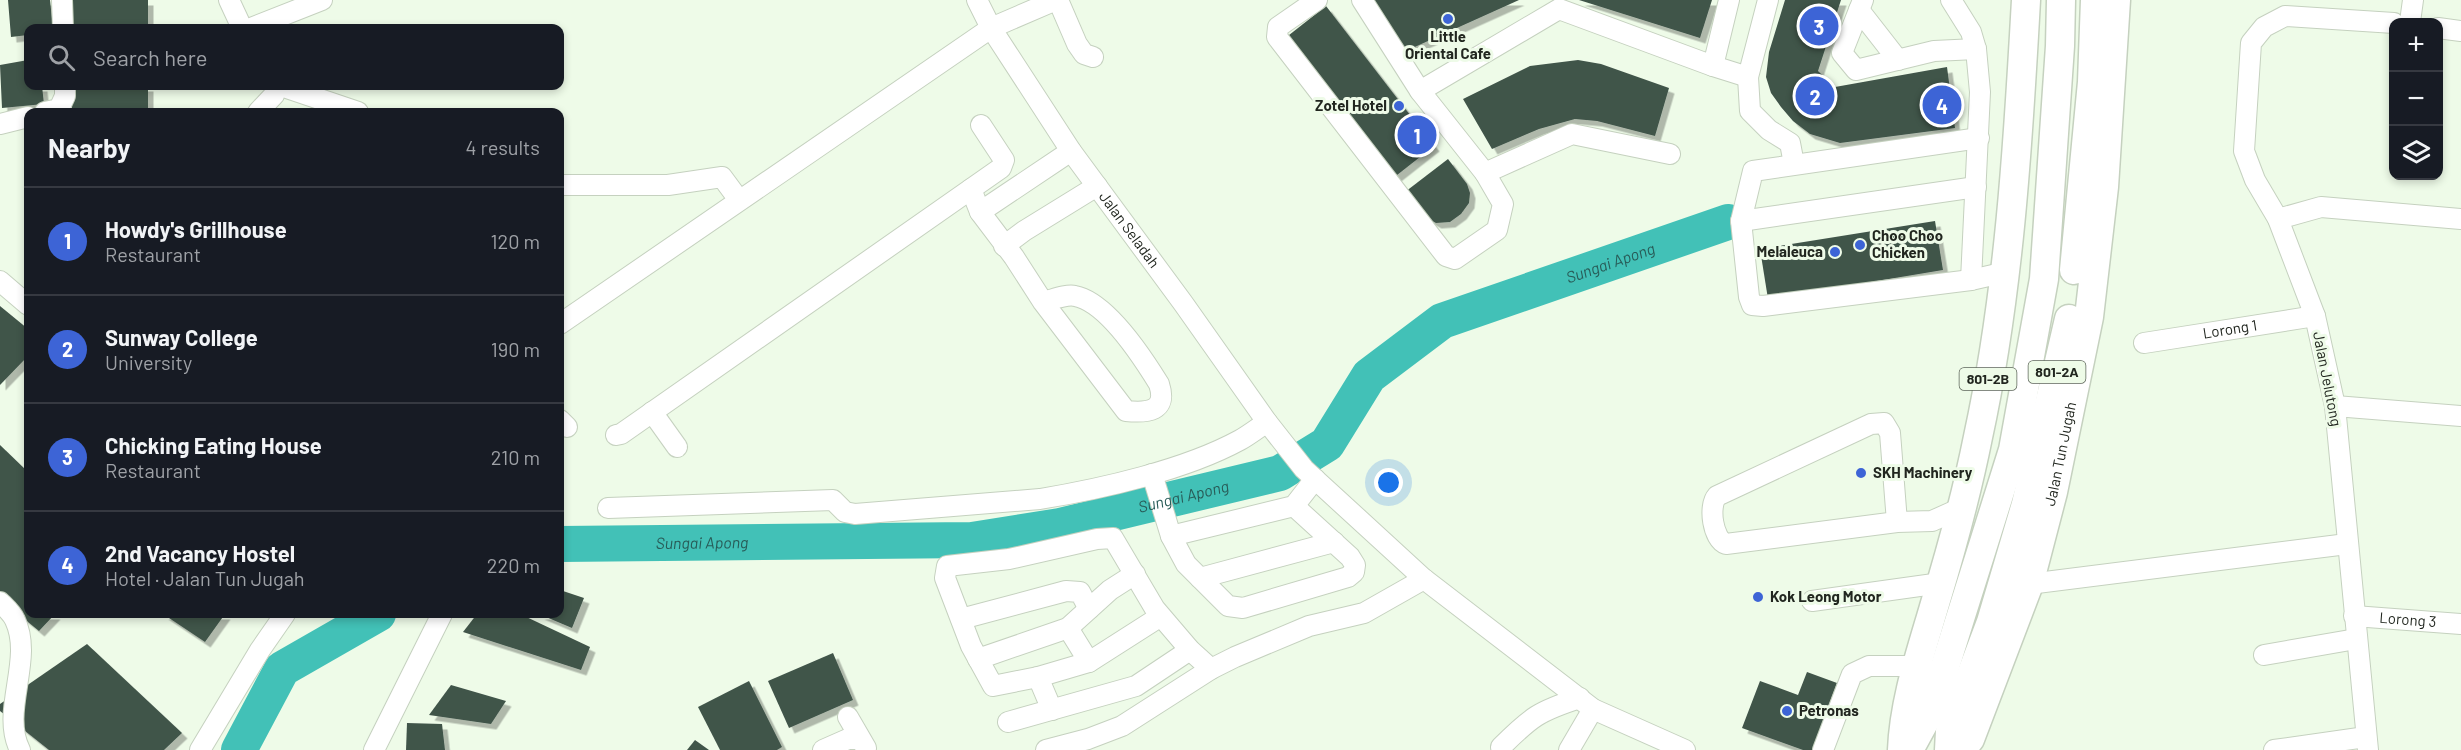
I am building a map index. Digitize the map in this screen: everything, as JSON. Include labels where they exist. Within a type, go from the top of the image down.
[{"type":"highway","points":[[2013,0],[2023,44]]},
{"type":"highway","name":"801-2B","points":[[1902,750],[1903,723],[1978,437],[2006,272],[2026,0]]},
{"type":"highway","name":"801-2B","points":[[1909,750],[1932,708],[2010,460],[2017,427],[2044,279],[2061,0]]},
{"type":"highway","name":"Jalan Tun Jugah","points":[[1954,744],[2026,504],[2069,317],[2092,82],[2095,0]]},
{"type":"highway","name":"Jalan Tun Jugah","points":[[1954,744],[1970,739],[2029,584],[2053,492],[2089,317],[2104,186],[2116,0]]},
{"type":"highway","points":[[2115,28],[2126,0]]},
{"type":"street","points":[[62,0],[63,24]]},
{"type":"street","points":[[229,0],[240,24]]},
{"type":"street","points":[[261,24],[322,0]]},
{"type":"street","name":"Jalan Seladah","points":[[976,0],[991,28],[1071,151],[1267,422],[1303,467],[1424,579],[1586,703],[1685,750]]},
{"type":"street","points":[[564,321],[991,28],[1057,0],[1077,45],[1084,54],[1093,57]]},
{"type":"street","points":[[1317,0],[1278,27],[1277,37],[1446,256],[1455,259],[1497,230],[1503,204],[1485,172],[1420,92],[1362,0]]},
{"type":"street","points":[[1713,66],[1729,0]]},
{"type":"street","points":[[1768,0],[1749,77],[1750,111],[1769,130],[1790,143],[1794,165]]},
{"type":"street","points":[[1951,0],[1971,32],[1976,49],[1980,92],[1971,280]]},
{"type":"street","points":[[2411,18],[2414,0]]},
{"type":"street","points":[[1420,92],[1558,3],[1713,66],[1749,77]]},
{"type":"street","points":[[1861,5],[1842,53],[1856,70],[1934,51],[1976,49]]},
{"type":"street","points":[[1861,5],[1898,60]]},
{"type":"street","name":"Jalan Jelutong","points":[[2367,743],[2335,406],[2315,316],[2278,219],[2255,180],[2244,151],[2251,43],[2264,27],[2285,16],[2389,24]]},
{"type":"street","points":[[2443,29],[2461,31]]},
{"type":"street","points":[[59,108],[65,90]]},
{"type":"street","points":[[262,108],[277,90]]},
{"type":"street","points":[[292,90],[346,108]]},
{"type":"street","points":[[0,124],[24,118]]},
{"type":"street","points":[[616,435],[621,434],[1004,164],[1004,160],[981,125]]},
{"type":"street","points":[[1485,172],[1572,134],[1671,154]]},
{"type":"street","points":[[1979,138],[1753,171],[1741,221],[1749,297],[1752,304],[1763,306],[1971,280],[2006,272]]},
{"type":"street","points":[[980,212],[1071,151]]},
{"type":"street","points":[[564,185],[668,185],[722,177],[740,200]]},
{"type":"street","points":[[1004,246],[1097,186]]},
{"type":"street","points":[[1741,221],[1976,187]]},
{"type":"street","points":[[971,189],[980,212],[1043,302],[1126,411],[1147,413],[1158,405],[1162,394],[1159,384],[1110,318],[1091,303],[1074,296],[1043,302]]},
{"type":"street","points":[[2278,219],[2321,207],[2461,219]]},
{"type":"street","points":[[0,281],[24,302]]},
{"type":"street","name":"Lorong 1","points":[[2144,343],[2315,316]]},
{"type":"street","points":[[2335,406],[2461,416]]},
{"type":"street","points":[[652,412],[677,447]]},
{"type":"street","points":[[608,508],[833,500],[845,512],[855,514],[1040,499],[1067,495],[1171,468],[1240,440],[1267,422]]},
{"type":"street","points":[[1897,522],[1890,433],[1884,423],[1871,424],[1718,496],[1713,500],[1712,506],[1717,537],[1721,543],[1726,544],[1897,522],[1932,521],[1961,508]]},
{"type":"street","points":[[1294,506],[1303,467]]},
{"type":"street","points":[[1152,474],[1171,536],[1186,564],[1228,606],[1243,608],[1348,577],[1354,572],[1355,565],[1350,557],[1294,506]]},
{"type":"street","points":[[1171,536],[1294,506]]},
{"type":"street","points":[[1161,616],[1089,662],[1038,677],[993,686],[978,659],[945,578],[947,566],[1009,559],[1097,539],[1113,538],[1161,616],[1190,650],[1211,669]]},
{"type":"street","points":[[1200,578],[1334,542]]},
{"type":"street","points":[[2029,584],[2347,544]]},
{"type":"street","points":[[978,659],[1068,628],[1110,590],[1135,573]]},
{"type":"street","points":[[1046,750],[1088,739],[1122,726],[1211,669],[1268,642],[1309,626],[1364,613],[1424,579]]},
{"type":"street","points":[[1812,601],[1941,583]]},
{"type":"street","points":[[961,619],[1066,591],[1080,592],[1089,609]]},
{"type":"street","points":[[0,602],[14,618],[20,636],[8,727],[20,750]]},
{"type":"street","name":"Lorong 3","points":[[2354,616],[2461,624]]},
{"type":"street","points":[[200,750],[260,650],[282,618]]},
{"type":"street","points":[[374,750],[440,618]]},
{"type":"street","points":[[1068,628],[1089,662]]},
{"type":"street","points":[[2264,655],[2356,639]]},
{"type":"street","points":[[1008,722],[1136,686],[1190,650]]},
{"type":"street","points":[[1823,750],[1852,675],[1869,666],[1917,666]]},
{"type":"street","points":[[1038,677],[1052,711]]},
{"type":"street","points":[[1501,747],[1529,719],[1541,711],[1586,703],[1569,750]]},
{"type":"street","points":[[848,717],[863,745]]},
{"type":"street","points":[[824,750],[848,739],[863,745]]},
{"type":"street","points":[[2274,750],[2367,743]]},
{"type":"building","points":[[8,0],[50,0],[53,24],[24,24],[24,35],[11,37]]},
{"type":"building","points":[[71,0],[148,0],[148,24],[71,24]]},
{"type":"building","points":[[1368,0],[1519,0],[1397,55]]},
{"type":"building","points":[[1579,0],[1712,0],[1700,38]]},
{"type":"building","points":[[1785,0],[1841,0],[1818,71],[1835,87],[1947,67],[1955,128],[1840,143],[1810,134],[1793,121],[1781,107],[1771,93],[1766,77],[1769,52]]},
{"type":"building","points":[[1326,6],[1434,146],[1392,179],[1284,39]]},
{"type":"building","points":[[1578,60],[1601,64],[1669,88],[1655,136],[1597,121],[1575,119],[1539,129],[1492,149],[1463,99],[1530,66]]},
{"type":"building","points":[[24,61],[24,90],[42,90],[44,104],[2,108],[0,65]]},
{"type":"building","points":[[72,90],[148,90],[148,108],[72,108]]},
{"type":"building","points":[[1448,159],[1467,184],[1470,193],[1469,203],[1461,214],[1450,222],[1436,223],[1423,216],[1405,192]]},
{"type":"building","points":[[1935,221],[1943,270],[1768,299],[1760,249]]},
{"type":"building","points":[[0,306],[24,326],[24,360],[0,385]]},
{"type":"building","points":[[0,445],[24,468],[24,618],[51,618],[39,631],[0,599]]},
{"type":"building","points":[[564,591],[584,598],[572,628],[548,618],[564,618]]},
{"type":"building","points":[[169,618],[222,618],[205,642]]},
{"type":"building","points":[[474,618],[528,618],[590,647],[581,670],[463,632]]},
{"type":"building","points":[[87,644],[182,733],[164,750],[49,750],[0,711],[0,704]]},
{"type":"building","points":[[833,653],[853,700],[789,728],[768,681]]},
{"type":"building","name":"Petronas","points":[[1807,672],[1837,683],[1812,750],[1803,750],[1742,728],[1760,681],[1798,695]]},
{"type":"building","points":[[749,681],[782,747],[777,750],[720,750],[698,707]]},
{"type":"building","points":[[451,685],[506,701],[491,724],[429,715]]},
{"type":"building","points":[[407,723],[442,724],[445,750],[406,750]]},
{"type":"building","points":[[695,740],[709,750],[687,750]]},
{"type":"waterway","name":"Sungai Apong","points":[[564,544],[972,540],[1060,526],[1280,473],[1327,444],[1369,376],[1442,321],[1728,222]]},
{"type":"waterway","name":"Sungai Apong","points":[[239,750],[282,669],[371,618]]},
{"type":"place","name":"Little Oriental Cafe","points":[[1448,19]]},
{"type":"place","name":"Chicking Eating House","points":[[1819,26]]},
{"type":"place","name":"Sunway College","points":[[1815,96]]},
{"type":"place","name":"2nd Vacancy Hostel","points":[[1942,105]]},
{"type":"place","name":"Zotel Hotel","points":[[1399,106]]},
{"type":"place","name":"Howdy's Grillhouse","points":[[1417,135]]},
{"type":"place","name":"Choo Choo Chicken","points":[[1860,245]]},
{"type":"place","name":"Melaleuca","points":[[1835,252]]},
{"type":"place","name":"SKH Machinery","points":[[1861,473]]},
{"type":"place","name":"Kok Leong Motor","points":[[1758,597]]},
{"type":"place","name":"Petronas","points":[[1787,711]]}]
